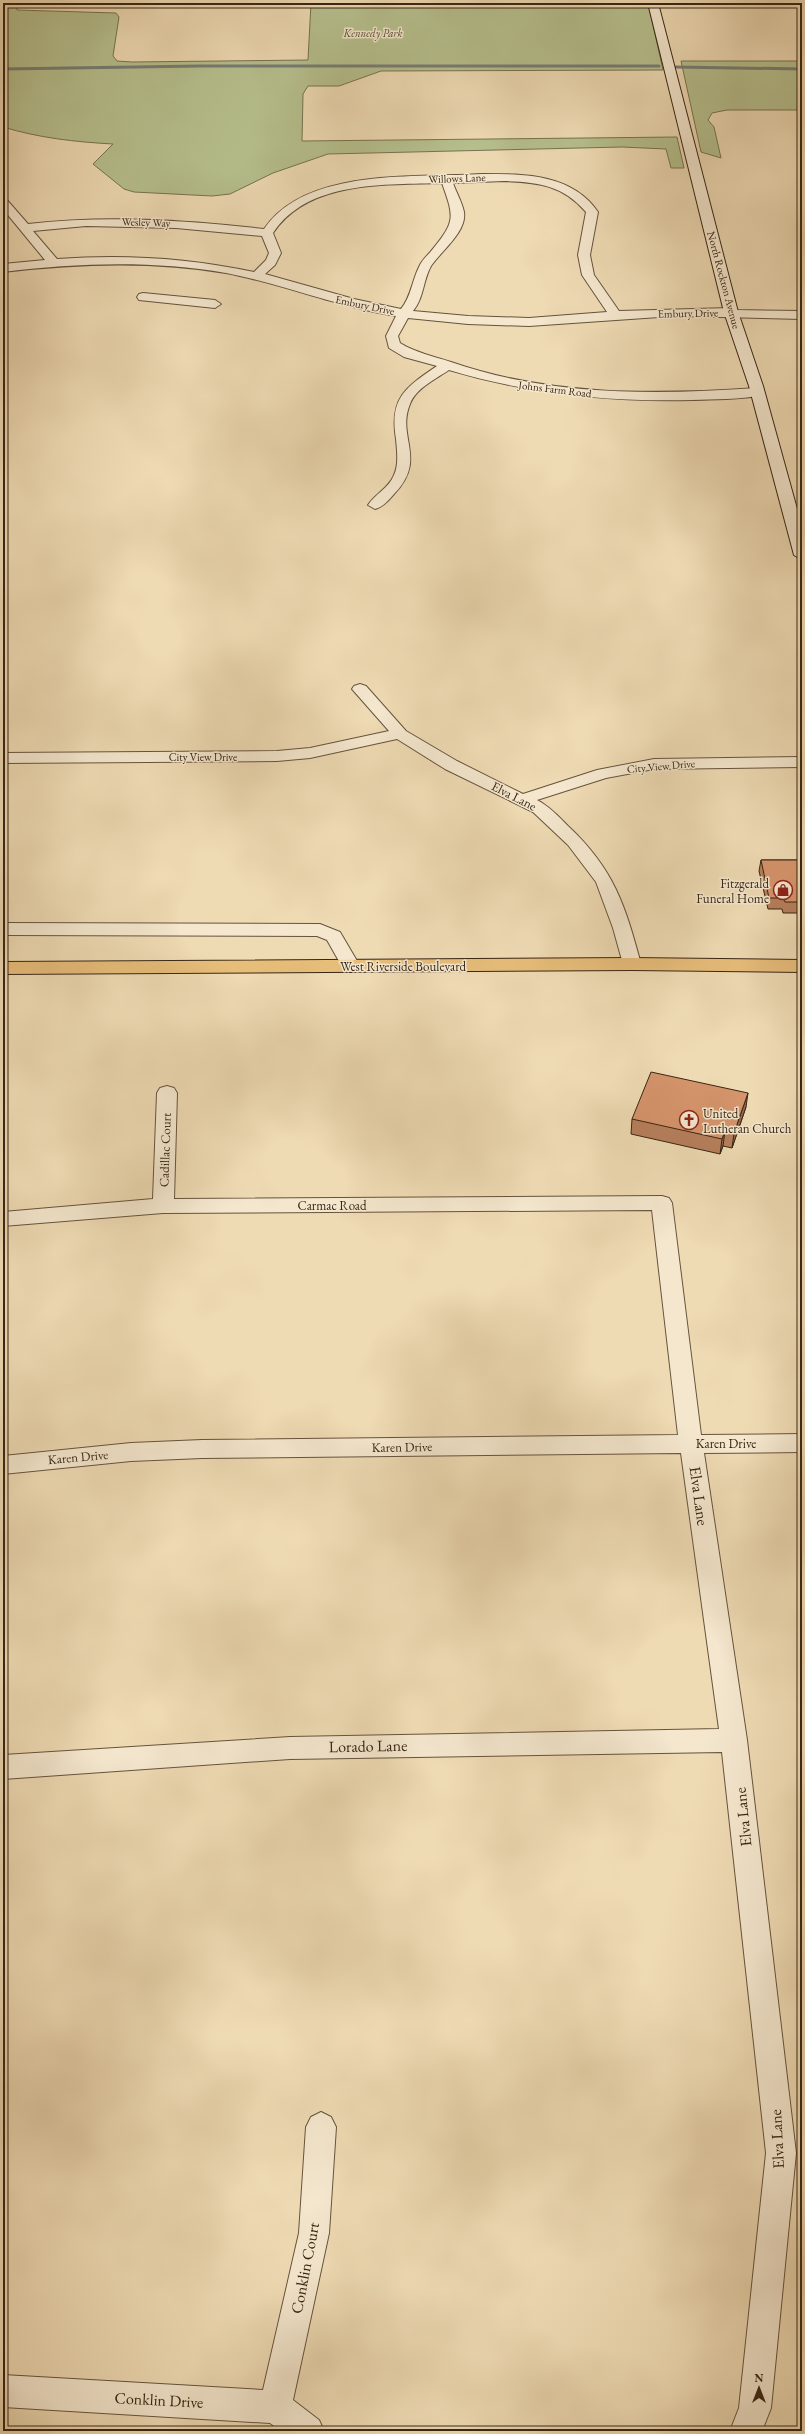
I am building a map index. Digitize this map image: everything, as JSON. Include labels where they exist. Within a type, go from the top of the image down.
[{"type":"main road","points":[[760,965],[802,951]]},
{"type":"main road","name":"West Riverside Boulevard","points":[[3,968],[632,964],[802,966]]},
{"type":"main road","points":[[760,965],[802,974]]},
{"type":"street","name":"North Rockton Avenue","points":[[653,3],[732,313],[757,392],[802,555]]},
{"type":"street","name":"Willows Lane","points":[[267,233],[275,219],[287,210],[319,194],[360,185],[393,181],[446,180],[493,176],[538,180],[579,196],[592,212],[584,255],[588,275],[615,315]]},
{"type":"street","name":"Johns Farm Road","points":[[446,180],[458,212],[457,222],[446,241],[425,266],[412,304],[404,313],[392,336],[394,345],[409,354],[517,384],[579,394],[695,396],[757,392]]},
{"type":"street","points":[[3,202],[54,263]]},
{"type":"street","name":"Wesley Way","points":[[26,228],[54,224],[117,221],[170,222],[267,233]]},
{"type":"street","points":[[256,276],[271,262],[275,253],[267,233]]},
{"type":"street","name":"Embury Drive","points":[[3,268],[54,263],[147,261],[256,276],[351,303],[404,313],[476,321],[530,322],[615,315],[732,313],[802,315]]},
{"type":"street","points":[[143,297],[215,304]]},
{"type":"street","points":[[375,505],[393,488],[402,474],[404,459],[400,414],[408,394],[448,365]]},
{"type":"street","name":"Elva Lane","points":[[360,689],[400,734],[451,765],[524,799],[539,808],[574,841],[596,868],[605,882],[622,928],[632,964]]},
{"type":"street","name":"City View Drive","points":[[3,758],[277,756],[310,753],[400,734]]},
{"type":"street","name":"City View Drive","points":[[524,799],[604,774],[648,765],[802,762]]},
{"type":"street","points":[[3,929],[320,930],[334,936],[351,966]]},
{"type":"street","name":"Cadillac Court","points":[[163,1206],[167,1093]]},
{"type":"street","name":"Elva Lane","points":[[662,1203],[691,1444],[734,1740],[782,2153],[755,2408],[746,2431]]},
{"type":"street","name":"Carmac Road","points":[[3,1219],[163,1206],[662,1203]]},
{"type":"street","name":"Karen Drive","points":[[3,1465],[131,1452],[202,1450],[802,1443]]},
{"type":"street","name":"Lorado Lane","points":[[3,1768],[290,1748],[734,1740]]},
{"type":"street","name":"Conklin Court","points":[[275,2407],[314,2234],[321,2127]]},
{"type":"street","name":"Conklin Drive","points":[[3,2391],[275,2407]]},
{"type":"street","points":[[275,2407],[308,2431]]},
{"type":"green space","name":"Kennedy Park","points":[[3,3],[17,3],[17,10],[116,13],[119,17],[113,56],[117,61],[132,62],[308,60],[311,3],[648,3],[663,70],[381,71],[339,86],[308,86],[303,94],[302,141],[677,137],[684,168],[671,168],[666,149],[622,147],[328,154],[273,173],[230,194],[212,196],[134,192],[124,189],[93,164],[113,144],[58,139],[3,127]]},
{"type":"green space","points":[[681,61],[802,61],[802,110],[727,110],[712,113],[708,120],[714,127],[721,158],[701,152]]},
{"type":"building","name":"Fitzgerald Funeral Home","points":[[761,860],[802,860],[802,902],[785,902],[783,898],[769,898]]},
{"type":"building","name":"United Lutheran Church","points":[[651,1072],[748,1093],[734,1133],[725,1131],[722,1139],[632,1119]]},
{"type":"waterway","points":[[3,69],[200,66],[659,66]]},
{"type":"waterway","points":[[675,67],[802,69]]},
{"type":"place","name":"Fitzgerald Funeral Home","points":[[783,890]]},
{"type":"place","name":"United Lutheran Church","points":[[689,1120]]}]
